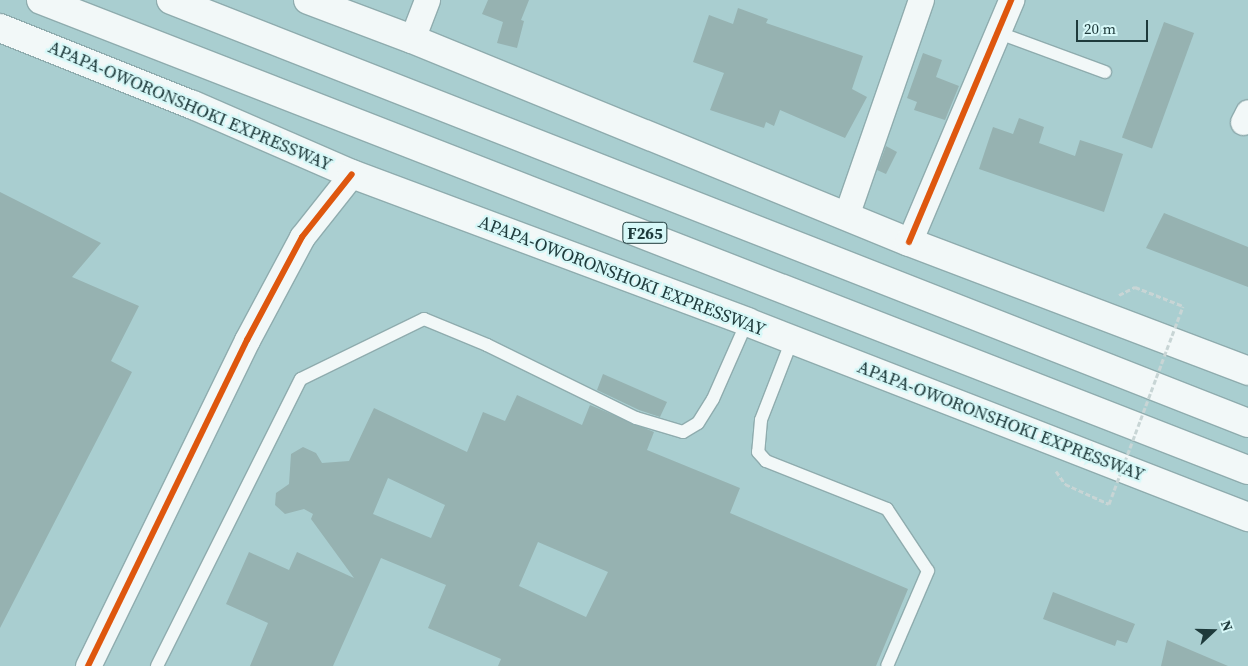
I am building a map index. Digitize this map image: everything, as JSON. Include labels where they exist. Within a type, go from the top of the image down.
[{"type":"main road","name":"F265","points":[[41,0],[1248,470]]},
{"type":"main road","name":"F265","points":[[171,0],[1248,423]]},
{"type":"main road","points":[[308,0],[412,39],[909,242],[1248,371]]},
{"type":"main road","name":"APAPA-OWORONSHOKI EXPRESSWAY","points":[[0,28],[193,105],[352,174],[747,322],[1248,516]]},
{"type":"street","points":[[412,39],[428,0]]},
{"type":"street","points":[[846,216],[921,0]]},
{"type":"street","points":[[909,242],[999,33],[1011,0]]},
{"type":"street","points":[[88,666],[265,305],[302,236],[352,174]]},
{"type":"lane","points":[[999,33],[1106,72]]},
{"type":"lane","points":[[157,666],[301,379],[424,319],[487,345],[636,418],[684,432],[698,423],[713,399],[747,322]]},
{"type":"lane","points":[[792,340],[761,420],[758,452],[766,461],[887,509],[928,571],[887,666]]},
{"type":"path","points":[[1065,484],[1109,504],[1183,306],[1135,287]]},
{"type":"building","points":[[488,0],[529,0],[521,20],[524,21],[517,48],[497,43],[503,22],[482,14]]},
{"type":"building","points":[[738,8],[768,19],[766,23],[863,56],[852,89],[867,97],[845,138],[780,110],[774,126],[766,122],[764,128],[710,110],[724,73],[693,62],[709,15],[733,24]]},
{"type":"building","points":[[1164,22],[1194,33],[1152,149],[1122,138]]},
{"type":"building","points":[[923,53],[942,60],[936,77],[959,86],[945,120],[914,110],[917,102],[907,98]]},
{"type":"building","points":[[1019,118],[1044,127],[1039,143],[1075,156],[1080,140],[1123,154],[1104,212],[979,169],[993,127],[1013,134]]},
{"type":"building","points":[[886,146],[897,152],[886,174],[877,170]]},
{"type":"building","points":[[0,192],[101,243],[72,277],[139,306],[111,361],[132,372],[0,628]]},
{"type":"building","points":[[1164,213],[1248,247],[1248,287],[1146,248]]},
{"type":"building","points":[[603,374],[667,402],[660,417],[639,410],[597,390]]},
{"type":"building","points":[[517,395],[582,425],[590,405],[654,432],[647,450],[740,488],[730,513],[908,589],[876,666],[498,666],[501,659],[428,628],[446,585],[381,558],[333,666],[250,666],[268,623],[226,604],[249,552],[289,570],[297,552],[354,578],[311,519],[313,514],[304,509],[285,514],[275,505],[276,493],[289,484],[291,454],[303,447],[316,453],[322,463],[349,461],[374,408],[467,452],[483,412],[505,421]],"holes":[[[388,478],[445,505],[431,538],[373,514]],[[538,542],[608,572],[586,617],[519,586]]]},
{"type":"building","points":[[1053,592],[1135,624],[1127,643],[1117,640],[1115,646],[1043,619]]},
{"type":"building","points":[[1167,640],[1228,666],[1161,666]]},
{"type":"cycle path","points":[[909,242],[1011,0]]},
{"type":"cycle path","points":[[88,666],[247,340],[302,237],[352,174]]}]
